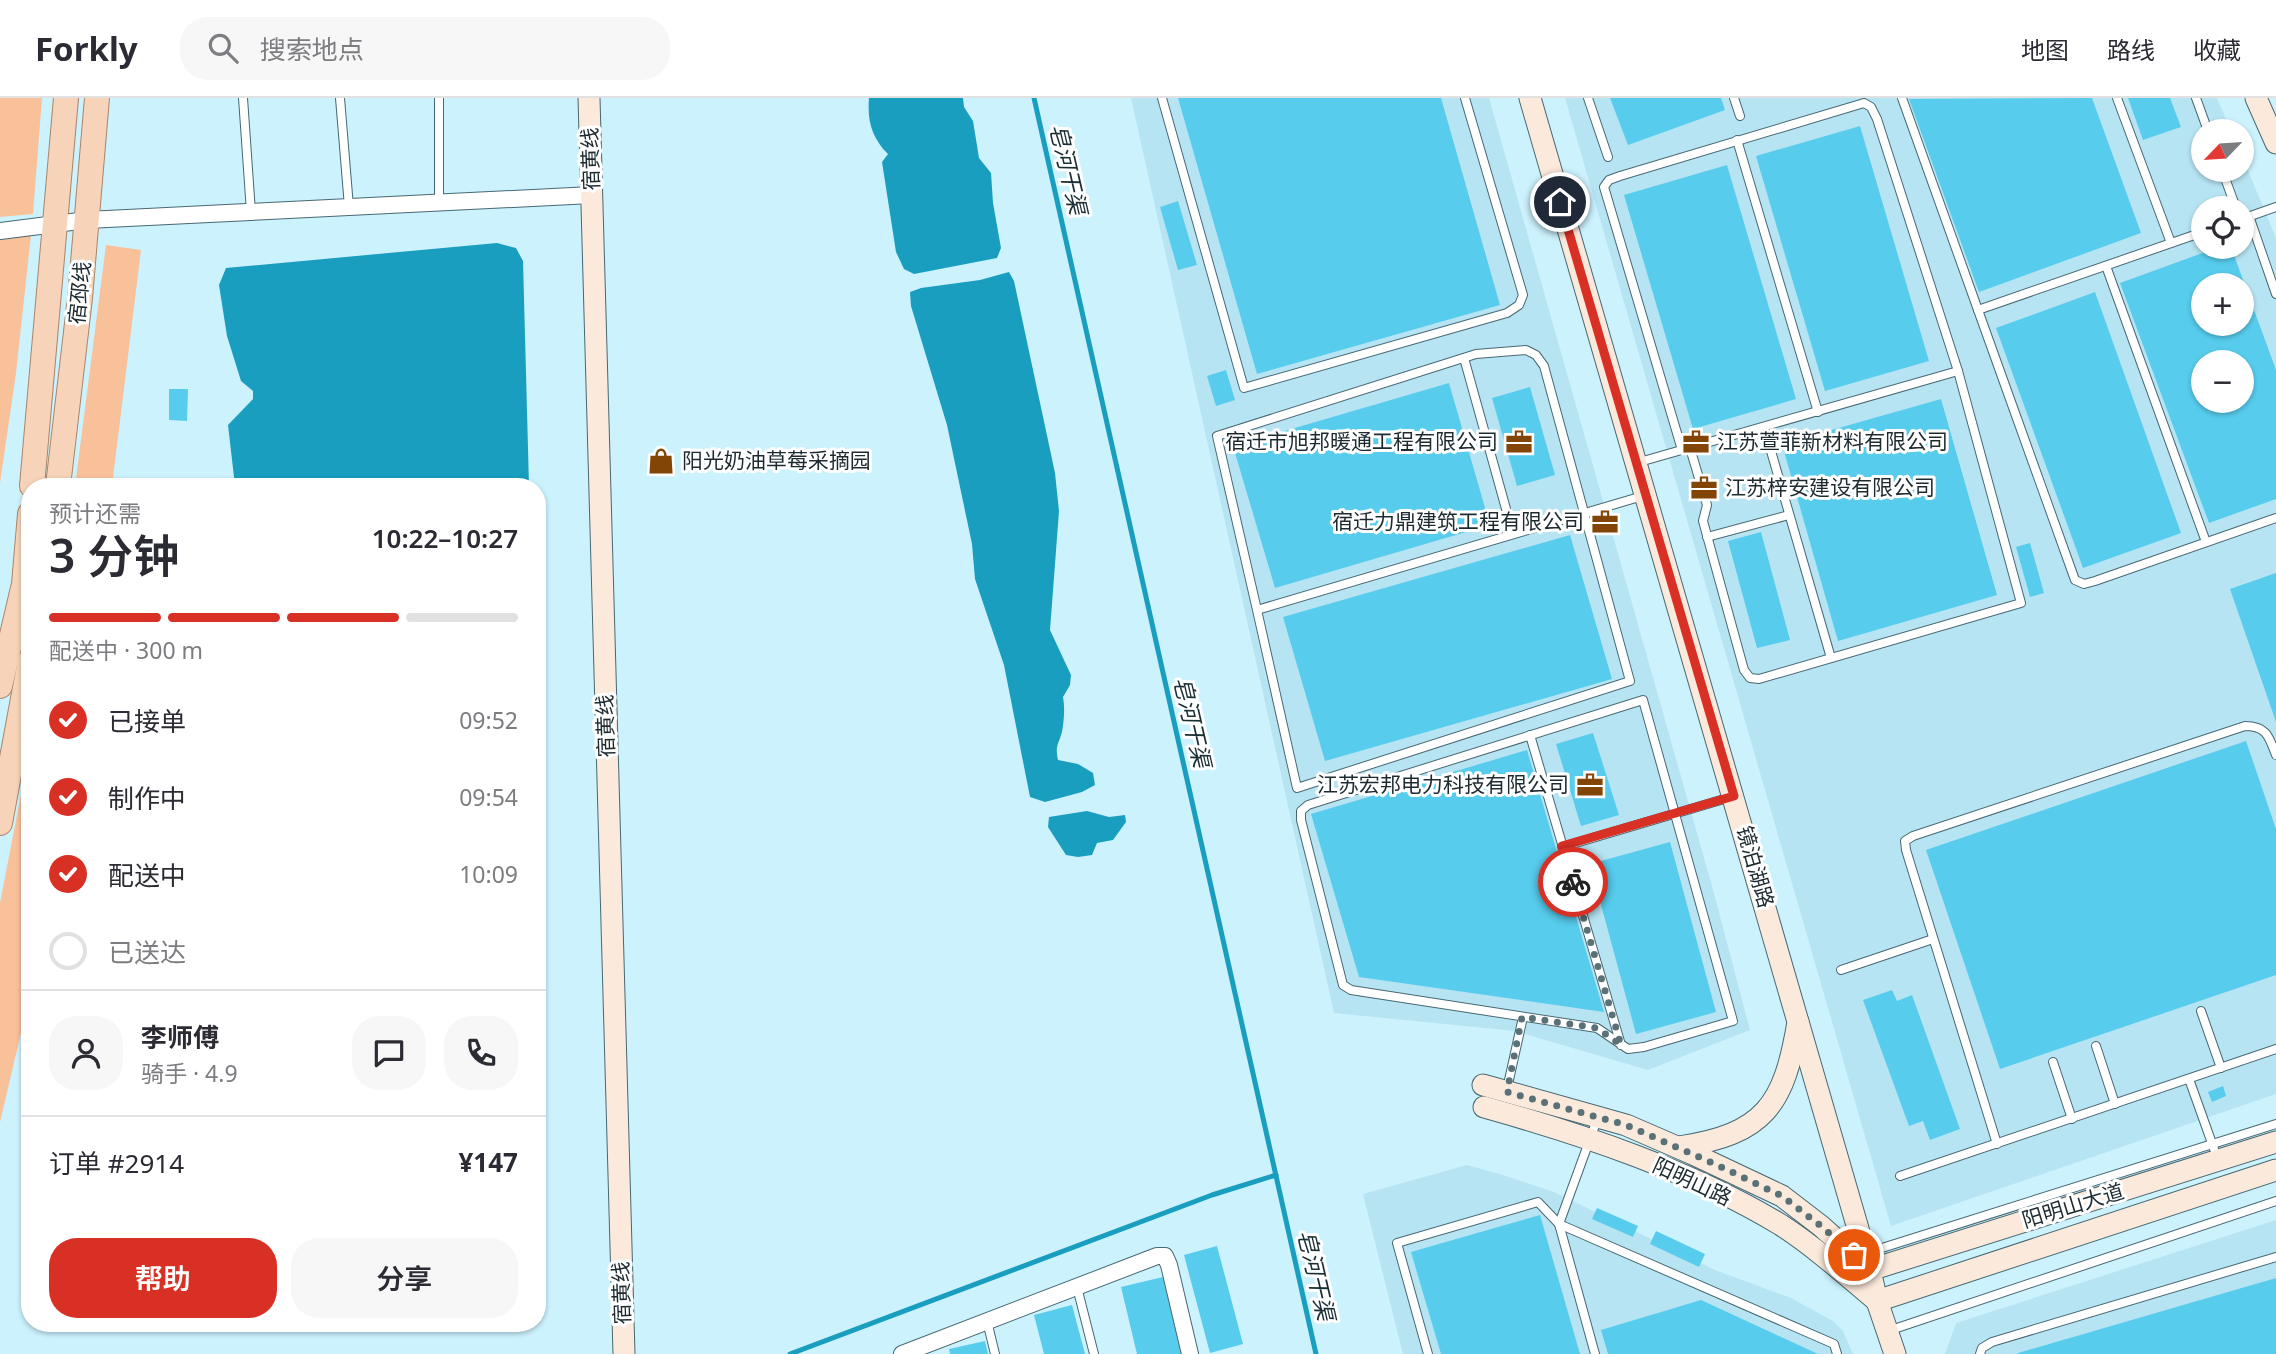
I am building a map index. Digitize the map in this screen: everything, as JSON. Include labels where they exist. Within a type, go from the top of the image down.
[{"type":"main road","name":"宿邳线","points":[[33,478],[66,98]]},
{"type":"main road","name":"宿邳线","points":[[59,478],[80,298],[97,98]]},
{"type":"main road","name":"宿黄线","points":[[589,98],[624,1354]]},
{"type":"main road","name":"镜泊湖路","points":[[1530,98],[1798,1017],[1877,1301],[1895,1354]]},
{"type":"main road","points":[[2256,98],[2276,143]]},
{"type":"main road","points":[[0,686],[21,597]]},
{"type":"main road","points":[[0,823],[21,710]]},
{"type":"main road","points":[[1678,1147],[1719,1140],[1760,1117],[1783,1084],[1792,1058],[1798,1017]]},
{"type":"main road","name":"阳明山路","points":[[1483,1085],[1626,1125],[1678,1147],[1782,1196],[1868,1261]]},
{"type":"main road","name":"阳明山路","points":[[1484,1107],[1591,1138],[1723,1195],[1781,1226],[1823,1256],[1877,1301]]},
{"type":"main road","name":"阳明山大道","points":[[1868,1261],[2215,1153],[2276,1142]]},
{"type":"main road","name":"阳明山大道","points":[[1877,1301],[2276,1170]]},
{"type":"street","points":[[0,231],[87,220],[592,195]]},
{"type":"street","points":[[902,1354],[1157,1256],[1165,1256],[1169,1265],[1190,1354]]},
{"type":"lane","points":[[243,98],[251,212]]},
{"type":"lane","points":[[340,98],[349,207]]},
{"type":"lane","points":[[439,98],[439,203]]},
{"type":"lane","points":[[1162,98],[1244,388],[1507,313],[1519,305],[1523,295],[1465,98]]},
{"type":"lane","points":[[1588,98],[1608,157]]},
{"type":"lane","points":[[1734,98],[1740,116]]},
{"type":"lane","points":[[1902,98],[2075,580],[2084,584],[2095,581],[2276,518]]},
{"type":"lane","points":[[2117,98],[2171,243]]},
{"type":"lane","points":[[2196,98],[2204,119]]},
{"type":"lane","points":[[1864,103],[1871,107],[1958,372],[2021,603],[1759,679],[1750,678],[1744,670],[1703,522],[1707,505],[1686,449],[1604,187],[1609,180],[1620,176],[1737,140],[1849,106],[1864,103]]},
{"type":"lane","points":[[1737,140],[1818,411]]},
{"type":"lane","points":[[2254,215],[2276,207]]},
{"type":"lane","points":[[1978,310],[2191,236]]},
{"type":"lane","points":[[2254,240],[2276,294]]},
{"type":"lane","points":[[2106,266],[2206,542]]},
{"type":"lane","points":[[1526,350],[1536,355],[1544,366],[1630,681],[1297,788],[1217,436],[1464,358],[1476,354],[1526,350]]},
{"type":"lane","points":[[1464,358],[1513,534]]},
{"type":"lane","points":[[1636,463],[1958,372]]},
{"type":"lane","points":[[1764,427],[1831,658]]},
{"type":"lane","points":[[1257,610],[1646,495]]},
{"type":"lane","points":[[1707,537],[1789,515]]},
{"type":"lane","points":[[1643,699],[1733,1021],[1644,1047],[1628,1049],[1597,1028],[1350,990],[1343,985],[1301,820],[1301,811],[1308,805],[1530,735],[1643,699]]},
{"type":"lane","points":[[1997,1144],[1905,841],[1913,836],[2245,726],[2256,726],[2263,730],[2276,755]]},
{"type":"lane","points":[[1530,735],[1621,1045]]},
{"type":"lane","points":[[1562,846],[1734,796]]},
{"type":"lane","points":[[1841,970],[1933,939]]},
{"type":"lane","points":[[2201,1011],[2221,1068]]},
{"type":"lane","points":[[1507,1092],[1522,1017]]},
{"type":"lane","points":[[2096,1046],[2115,1104]]},
{"type":"lane","points":[[1900,1176],[2276,1049]]},
{"type":"lane","points":[[2053,1062],[2072,1119]]},
{"type":"lane","points":[[2189,1079],[2215,1153],[2276,1124]]},
{"type":"lane","points":[[1595,1354],[1559,1224],[1598,1117]]},
{"type":"lane","points":[[1888,1331],[2276,1200]]},
{"type":"lane","points":[[1428,1354],[1397,1242],[1538,1202],[1559,1224],[1834,1343],[1837,1354]]},
{"type":"lane","points":[[1980,1354],[1982,1348],[1992,1342],[2276,1257]]},
{"type":"lane","points":[[1077,1287],[1094,1354]]},
{"type":"lane","points":[[987,1321],[995,1354]]},
{"type":"shaded area","points":[[0,98],[42,98],[33,214],[0,217]]},
{"type":"shaded area","points":[[1131,98],[1489,98],[1712,886],[1750,1030],[1648,1070],[1515,1031],[1334,1013]]},
{"type":"shaded area","points":[[1565,98],[2217,98],[2226,119],[2191,119],[2191,182],[2253,182],[2276,238],[2276,1094],[1891,1226]]},
{"type":"shaded area","points":[[31,235],[16,373],[0,483],[0,240]]},
{"type":"shaded area","points":[[106,245],[141,250],[113,478],[76,478]]},
{"type":"shaded area","points":[[21,794],[21,1033],[0,1122],[0,903]]},
{"type":"shaded area","points":[[1467,1165],[1554,1192],[1715,1270],[1791,1298],[1833,1321],[1843,1331],[1853,1354],[1403,1354],[1363,1194]]},
{"type":"shaded area","points":[[2276,1220],[2276,1354],[1945,1354],[1956,1323]]},
{"type":"water","points":[[869,98],[963,98],[964,107],[973,121],[979,158],[991,173],[1001,248],[997,258],[914,274],[904,269],[896,252],[882,162],[888,154],[872,129]]},
{"type":"water","points":[[497,243],[516,248],[523,261],[529,478],[234,478],[228,425],[253,399],[253,391],[241,381],[227,336],[219,285],[226,268]]},
{"type":"water","points":[[1009,272],[1014,281],[1055,473],[1059,511],[1050,630],[1071,675],[1070,685],[1063,697],[1063,723],[1057,755],[1058,760],[1078,764],[1093,773],[1095,785],[1082,792],[1045,802],[1030,797],[1004,665],[975,579],[972,544],[947,425],[911,306],[910,292]]},
{"type":"water","points":[[1087,811],[1109,817],[1125,815],[1126,822],[1113,840],[1097,843],[1092,855],[1066,855],[1048,827],[1049,817]]},
{"type":"building","points":[[1178,98],[1441,98],[1500,305],[1257,374]]},
{"type":"building","points":[[1610,98],[1721,98],[1725,110],[1628,145]]},
{"type":"building","points":[[2092,98],[2141,233],[1979,292],[1909,99]]},
{"type":"building","points":[[2128,98],[2170,98],[2181,127],[2143,140]]},
{"type":"building","points":[[1860,126],[1929,361],[1825,391],[1756,156]]},
{"type":"building","points":[[1727,165],[1796,399],[1693,429],[1624,195]]},
{"type":"building","points":[[1178,201],[1197,265],[1178,270],[1160,207]]},
{"type":"building","points":[[2191,257],[2235,259],[2241,273],[2191,273],[2191,336],[2254,336],[2254,310],[2276,370],[2276,499],[2209,523],[2120,283]]},
{"type":"building","points":[[2095,292],[2181,533],[2083,568],[1996,328]]},
{"type":"building","points":[[1226,370],[1235,400],[1216,406],[1207,376]]},
{"type":"building","points":[[1449,383],[1490,525],[1275,588],[1233,446]]},
{"type":"building","points":[[1530,387],[1555,475],[1517,486],[1492,398]]},
{"type":"building","points":[[169,389],[188,389],[187,421],[169,420]]},
{"type":"building","points":[[1941,399],[1997,595],[1838,641],[1782,444]]},
{"type":"building","points":[[1761,532],[1790,640],[1757,648],[1728,541]]},
{"type":"building","points":[[1570,535],[1612,679],[1325,761],[1283,617]]},
{"type":"building","points":[[2030,543],[2044,593],[2030,597],[2016,547]]},
{"type":"building","points":[[2276,573],[2276,722],[2230,589]]},
{"type":"building","points":[[1593,733],[1619,815],[1581,826],[1556,744]]},
{"type":"building","points":[[2246,741],[2276,829],[2276,975],[2000,1069],[1926,850]]},
{"type":"building","points":[[1527,750],[1604,1012],[1359,977],[1311,814]]},
{"type":"building","points":[[1670,842],[1716,1012],[1636,1034],[1590,864]]},
{"type":"building","points":[[1892,990],[1897,1001],[1912,995],[1960,1129],[1930,1140],[1923,1121],[1909,1126],[1863,1000]]},
{"type":"building","points":[[2223,1086],[2226,1096],[2212,1102],[2208,1092]]},
{"type":"building","points":[[1597,1208],[1638,1226],[1633,1237],[1592,1219]]},
{"type":"building","points":[[1540,1215],[1580,1354],[1441,1354],[1411,1252]]},
{"type":"building","points":[[1656,1231],[1705,1254],[1699,1267],[1650,1244]]},
{"type":"building","points":[[1217,1246],[1243,1344],[1210,1353],[1184,1255]]},
{"type":"building","points":[[1163,1277],[1182,1354],[1137,1354],[1121,1287]]},
{"type":"building","points":[[2276,1278],[2276,1354],[2018,1354],[2018,1353]]},
{"type":"building","points":[[1701,1300],[1818,1354],[1608,1354],[1601,1330]]},
{"type":"building","points":[[1072,1305],[1085,1354],[1044,1354],[1034,1315]]},
{"type":"building","points":[[985,1341],[988,1354],[950,1354],[949,1349]]},
{"type":"waterway","name":"皂河干渠","points":[[1034,98],[1316,1354]]},
{"type":"waterway","points":[[790,1354],[1212,1195],[1276,1175]]},
{"type":"way so far","points":[[1573,882],[1621,1045],[1597,1028],[1522,1017],[1507,1092],[1626,1125],[1715,1164],[1782,1196],[1854,1255]]},
{"type":"place","name":"宿迁市旭邦暖通工程有限公司","points":[[1519,442]]},
{"type":"place","name":"江苏萱菲新材料有限公司","points":[[1696,442]]},
{"type":"place","name":"阳光奶油草莓采摘园","points":[[661,461]]},
{"type":"place","name":"江苏梓安建设有限公司","points":[[1704,488]]},
{"type":"place","name":"宿迁力鼎建筑工程有限公司","points":[[1605,522]]},
{"type":"place","name":"江苏宏邦电力科技有限公司","points":[[1590,785]]},
{"type":"route","points":[[1560,202],[1734,796],[1562,846],[1573,882]]}]
